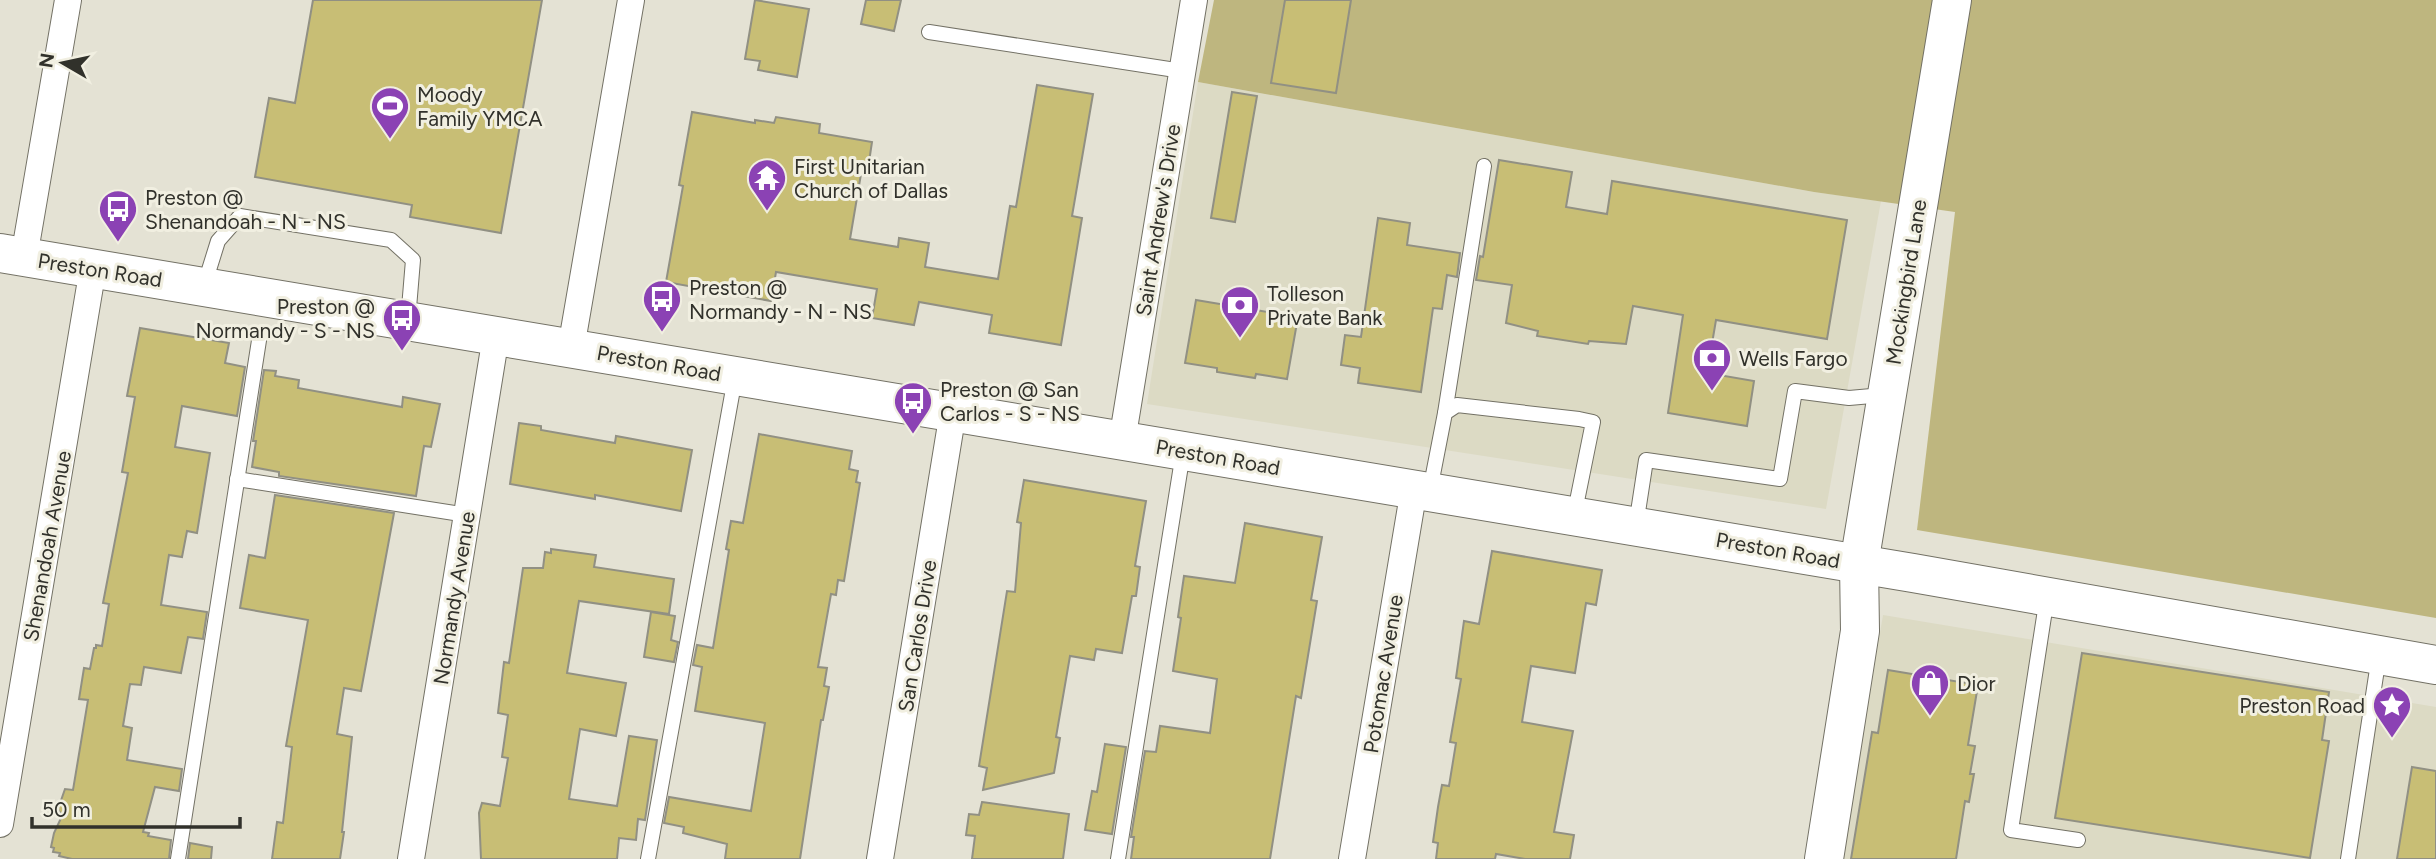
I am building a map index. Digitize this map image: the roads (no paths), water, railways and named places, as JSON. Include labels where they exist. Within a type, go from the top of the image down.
[{"type":"main road","name":"Mockingbird Lane","points":[[1824,859],[1860,631],[1859,564],[1952,0]]},
{"type":"main road","name":"Preston Road","points":[[12,255],[1635,526],[2436,665]]},
{"type":"main road","name":"Mockingbird Lane","points":[[1798,859],[1835,627],[1859,564]]},
{"type":"street","points":[[12,255],[68,0]]},
{"type":"street","points":[[571,348],[631,0]]},
{"type":"street","name":"Saint Andrew's Drive","points":[[1122,441],[1194,0]]},
{"type":"street","name":"Shenandoah Avenue","points":[[0,824],[93,268]]},
{"type":"street","name":"Normandy Avenue","points":[[411,859],[496,336]]},
{"type":"street","name":"San Carlos Drive","points":[[880,859],[953,412]]},
{"type":"street","name":"Potomac Avenue","points":[[1352,859],[1422,490]]},
{"type":"lane","points":[[929,32],[1182,71]]},
{"type":"lane","points":[[1422,490],[1445,413],[1484,166]]},
{"type":"lane","points":[[203,287],[218,241],[240,216],[391,240],[413,260],[408,321]]},
{"type":"lane","points":[[178,859],[260,334]]},
{"type":"lane","points":[[649,859],[735,376]]},
{"type":"lane","points":[[1635,526],[1646,460],[1780,479],[1795,391],[1849,398],[1888,395]]},
{"type":"lane","points":[[1445,413],[1457,405],[1593,422],[1574,516]]},
{"type":"lane","points":[[1118,859],[1183,451]]},
{"type":"lane","points":[[237,479],[467,515]]},
{"type":"lane","points":[[2047,596],[2011,830],[2078,840]]},
{"type":"lane","points":[[2348,859],[2379,656]]},
{"type":"place","name":"Moody Family YMCA","points":[[390,140]]},
{"type":"place","name":"First Unitarian Church of Dallas","points":[[767,212]]},
{"type":"place","name":"Preston @ Shenandoah - N - NS","points":[[118,243]]},
{"type":"place","name":"Preston @ Normandy - N - NS","points":[[662,333]]},
{"type":"place","name":"Tolleson Private Bank","points":[[1240,339]]},
{"type":"place","name":"Preston @ Normandy - S - NS","points":[[402,352]]},
{"type":"place","name":"Wells Fargo","points":[[1712,392]]},
{"type":"place","name":"Preston @ San Carlos - S - NS","points":[[913,435]]},
{"type":"place","name":"Dior","points":[[1930,717]]},
{"type":"place","name":"Preston Road","points":[[2392,739]]}]
